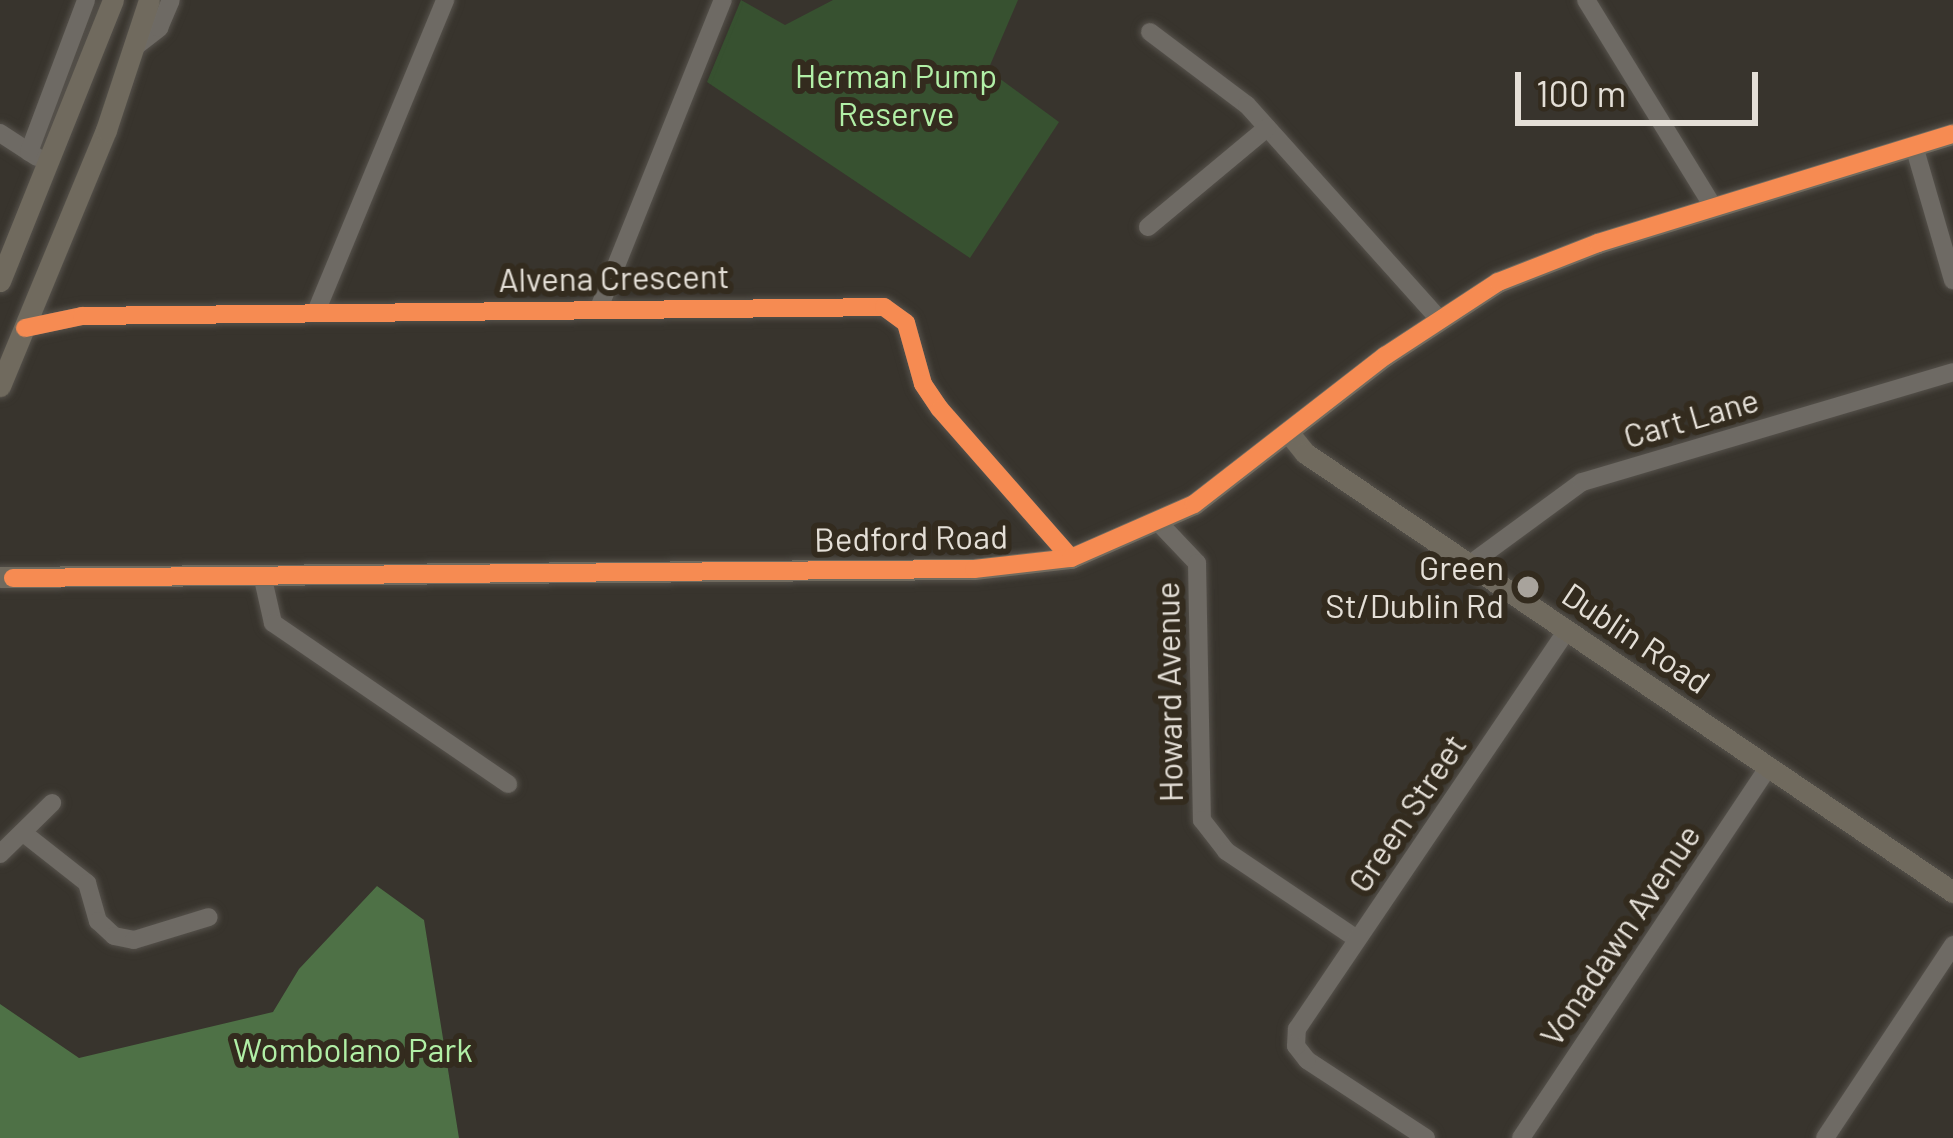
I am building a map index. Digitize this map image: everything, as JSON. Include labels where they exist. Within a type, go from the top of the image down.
[{"type":"main road","points":[[0,281],[52,166],[113,0]]},
{"type":"main road","points":[[0,386],[45,281],[149,0]]},
{"type":"main road","name":"Bedford Road","points":[[0,577],[50,581],[974,568],[1071,558],[1160,524],[1438,318],[1498,282],[1953,134]]},
{"type":"main road","name":"Dublin Road","points":[[1288,432],[1468,566],[1953,892]]},
{"type":"main road","name":"Bedford Road","points":[[0,596],[50,581]]},
{"type":"street","points":[[29,152],[86,0]]},
{"type":"street","points":[[135,47],[159,28],[171,0]]},
{"type":"street","points":[[316,312],[446,0]]},
{"type":"street","points":[[599,308],[723,0]]},
{"type":"street","points":[[1586,0],[1714,208]]},
{"type":"street","points":[[1150,32],[1222,82],[1438,318]]},
{"type":"street","points":[[1148,227],[1267,128]]},
{"type":"street","points":[[0,133],[52,166]]},
{"type":"street","points":[[1914,146],[1953,280]]},
{"type":"street","points":[[45,281],[57,306],[82,316]]},
{"type":"street","name":"Alvena Crescent","points":[[25,328],[82,316],[599,308],[895,310],[940,409],[1071,558]]},
{"type":"street","name":"Cart Lane","points":[[1468,566],[1492,540],[1582,482],[1953,372]]},
{"type":"street","name":"Howard Avenue","points":[[1160,524],[1196,563],[1202,820],[1226,850],[1358,939]]},
{"type":"street","points":[[263,579],[273,623],[508,784]]},
{"type":"street","name":"Green Street","points":[[1426,1138],[1307,1060],[1296,1046],[1297,1029],[1566,632]]},
{"type":"street","name":"Vonadawn Avenue","points":[[1521,1138],[1769,766]]},
{"type":"street","points":[[0,854],[26,835],[52,803]]},
{"type":"street","points":[[26,835],[87,883],[98,921],[115,936],[134,940],[209,917]]},
{"type":"street","points":[[1825,1138],[1953,945]]},
{"type":"green space","name":"Herman Pump Reserve","points":[[741,0],[785,25],[833,0],[1018,0],[988,70],[1059,122],[970,258],[707,82]]},
{"type":"green space","name":"Wombolano Park","points":[[377,886],[424,920],[459,1138],[0,1138],[0,1004],[79,1058],[273,1012],[299,969]]},
{"type":"cycle path","points":[[13,578],[974,569],[1071,558],[1194,504],[1385,356],[1498,282],[1598,243],[1953,134]]},
{"type":"cycle path","points":[[25,328],[82,316],[884,307],[906,323],[923,384],[940,409],[1071,558]]},
{"type":"place","name":"Green St/Dublin Rd","points":[[1528,587]]}]
